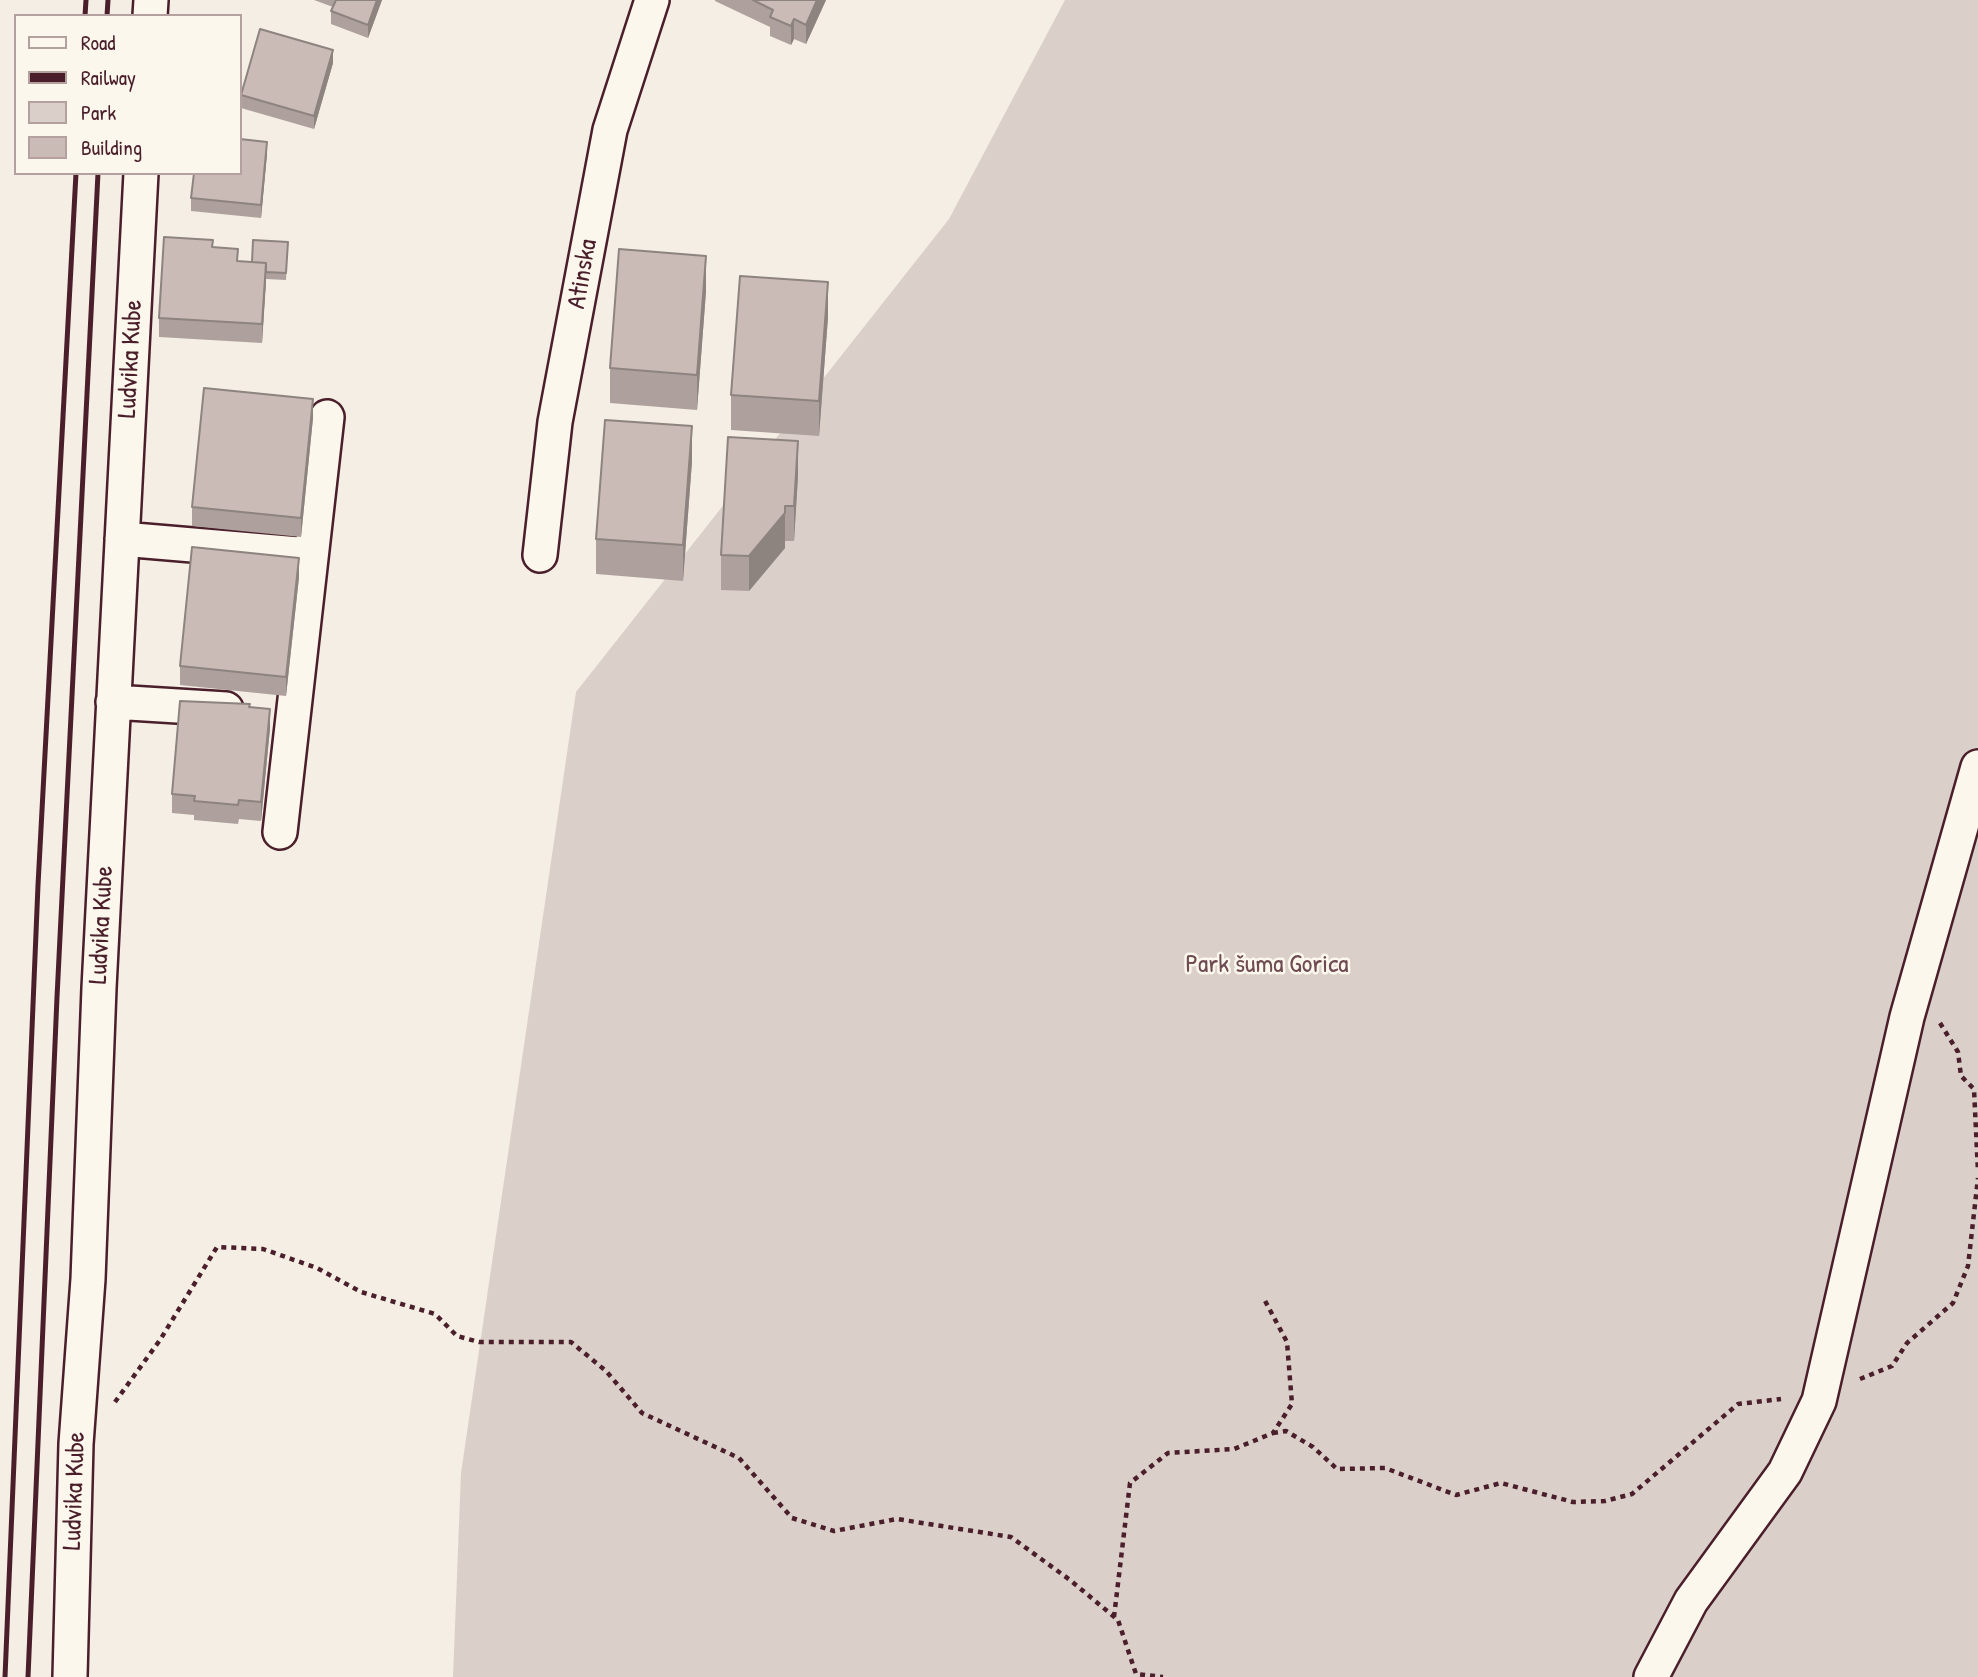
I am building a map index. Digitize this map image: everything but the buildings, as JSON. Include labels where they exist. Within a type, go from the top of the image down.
[{"type":"street","name":"Atinska","points":[[540,555],[555,422],[610,130],[652,0]]},
{"type":"street","name":"Ludvika Kube","points":[[70,1677],[76,1444],[88,1279],[113,702],[141,175]]},
{"type":"street","points":[[280,832],[270,712],[310,555],[327,417]]},
{"type":"street","points":[[122,539],[310,555]]},
{"type":"street","points":[[113,702],[270,712]]},
{"type":"street","points":[[1651,1677],[1691,1601],[1785,1472],[1820,1395],[1912,1004],[1978,767]]},
{"type":"path","points":[[1912,1004],[1942,1025],[1958,1052],[1961,1076],[1974,1089],[1978,1172]]},
{"type":"path","points":[[1163,1677],[1136,1674],[1114,1617],[1130,1483],[1168,1453],[1234,1449],[1273,1433],[1286,1431],[1313,1447],[1337,1469],[1385,1468],[1456,1495],[1501,1483],[1573,1502],[1605,1501],[1632,1494],[1738,1404],[1820,1395],[1892,1366],[1907,1343],[1953,1303],[1968,1266],[1978,1178]]},
{"type":"path","points":[[111,1408],[167,1329],[217,1247],[263,1249],[317,1268],[361,1292],[435,1314],[457,1336],[479,1342],[572,1342],[606,1371],[642,1413],[740,1458],[792,1518],[834,1531],[897,1519],[1011,1537],[1114,1617]]},
{"type":"path","points":[[1263,1297],[1287,1342],[1292,1404],[1273,1433]]},
{"type":"green space","name":"Park šuma Gorica","points":[[1065,0],[1978,0],[1978,1677],[453,1677],[461,1473],[576,692],[949,219]]},
{"type":"railway","points":[[85,14],[86,0]]},
{"type":"railway","points":[[107,14],[108,0]]},
{"type":"railway","points":[[5,1677],[38,885],[76,175]]},
{"type":"railway","points":[[28,1677],[57,997],[98,175]]}]
